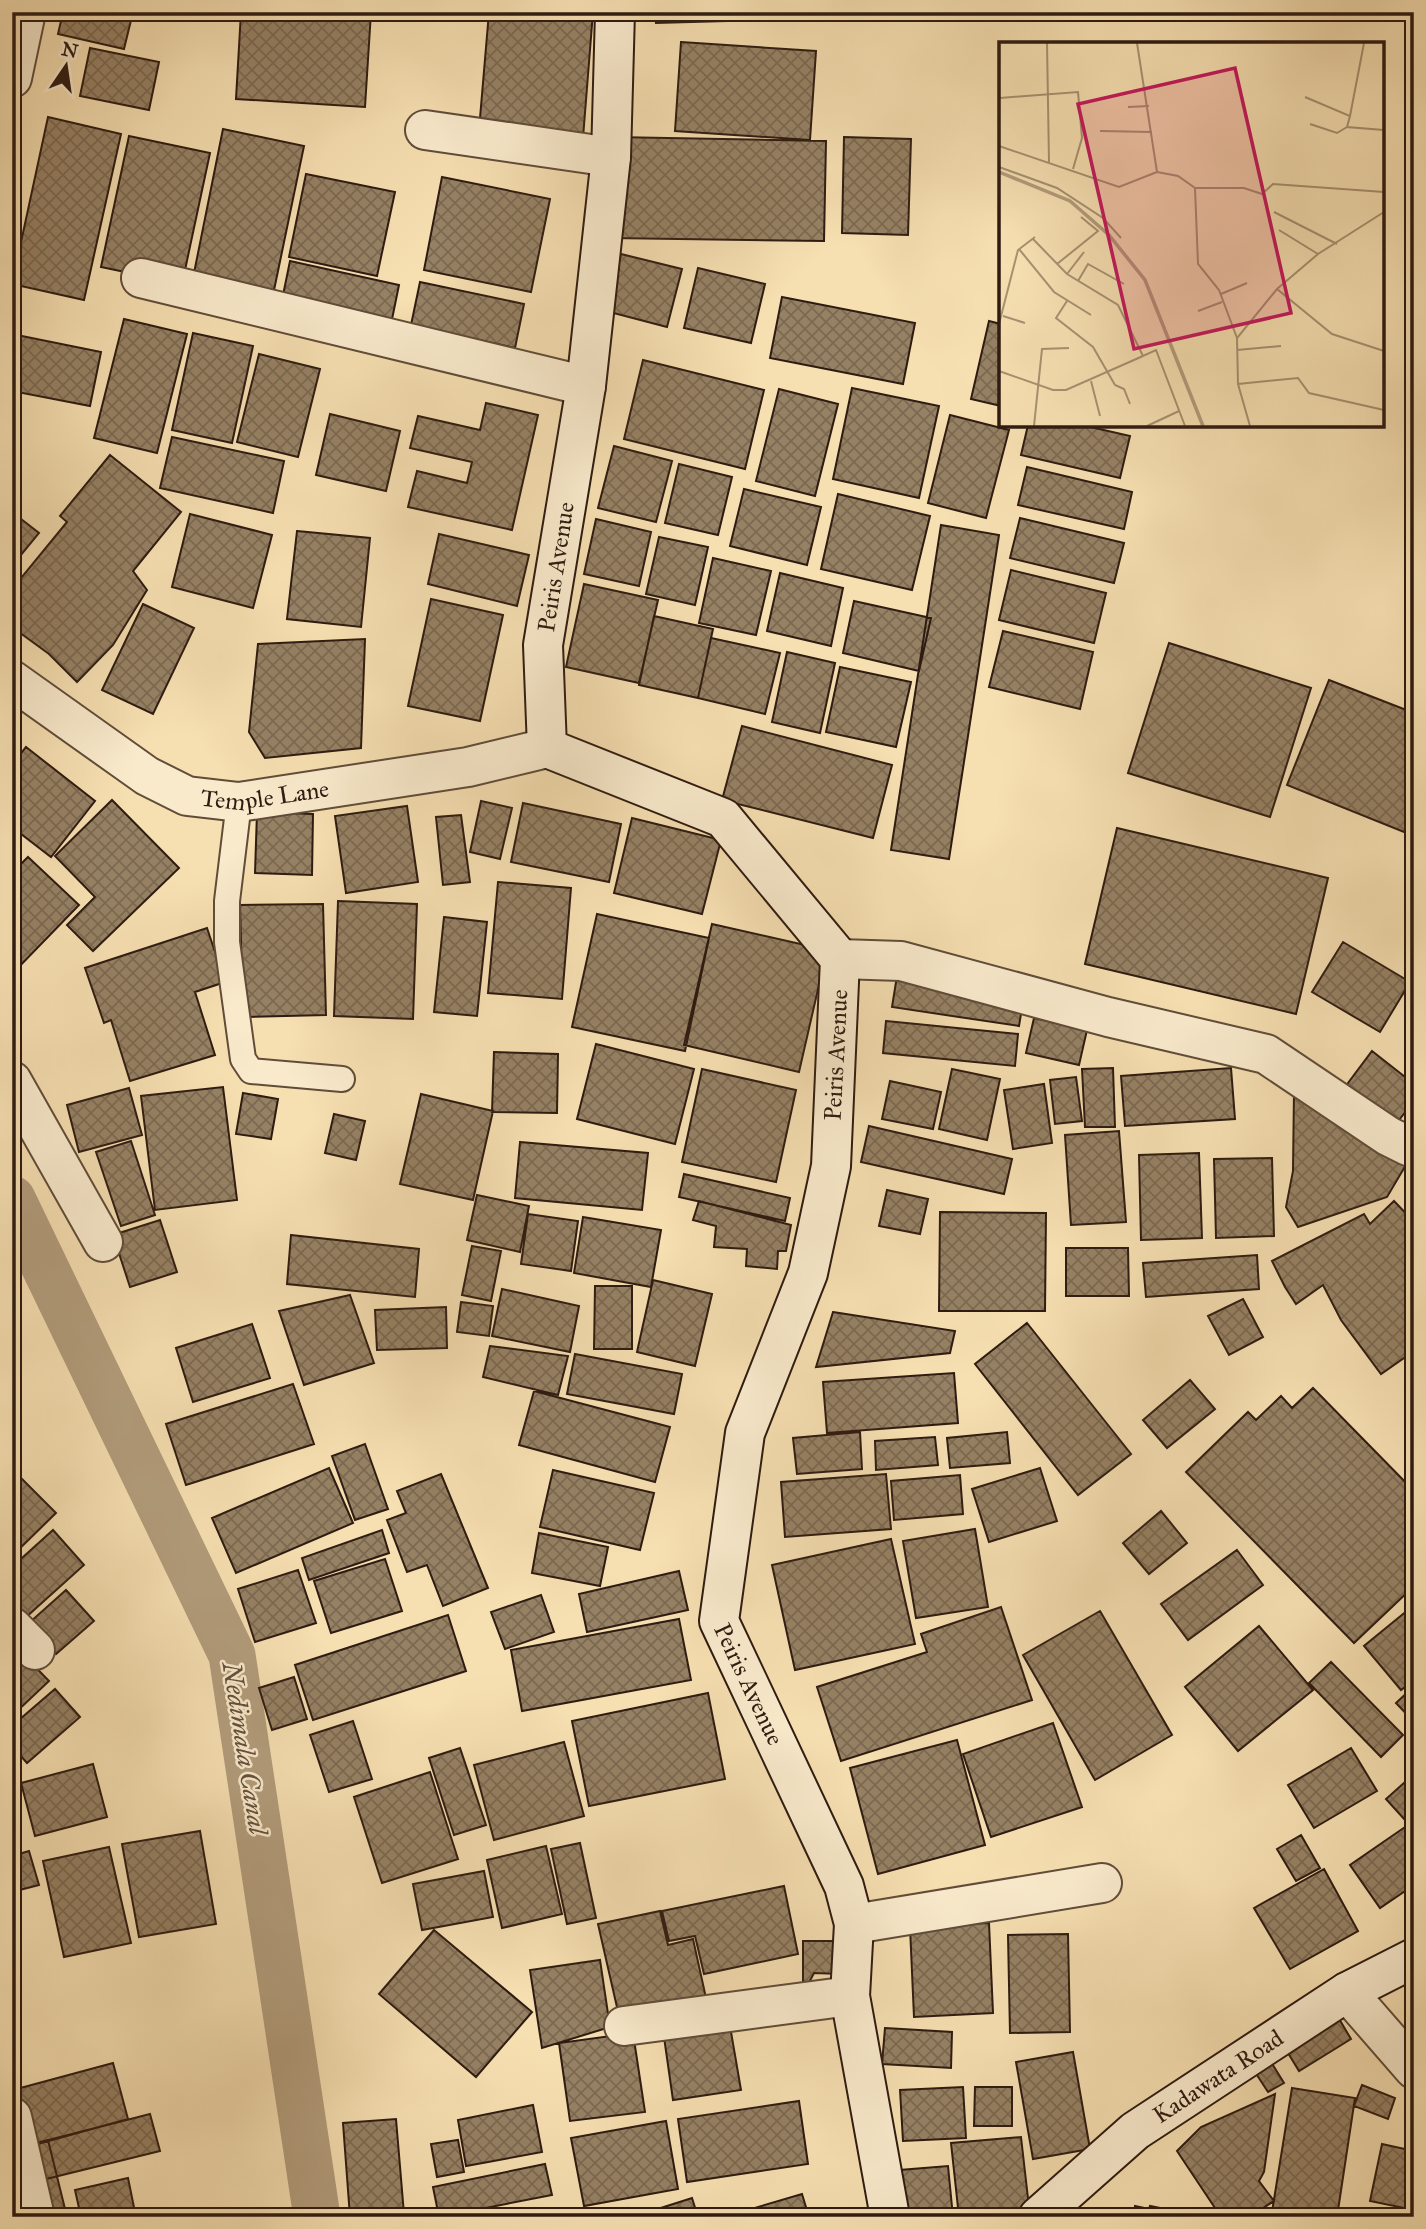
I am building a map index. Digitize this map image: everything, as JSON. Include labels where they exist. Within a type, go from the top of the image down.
[{"type":"street","points":[[12,78],[26,12]]},
{"type":"street","name":"Peiris Avenue","points":[[615,12],[611,157],[586,386],[543,645],[547,748],[723,818],[840,959],[831,1166],[808,1273],[745,1433],[719,1621],[844,1886],[853,1924],[850,1996],[890,2217]]},
{"type":"street","points":[[425,130],[611,157]]},
{"type":"street","points":[[141,278],[586,386]]},
{"type":"street","name":"Temple Lane","points":[[12,680],[148,776],[187,796],[239,802],[468,767],[547,748]]},
{"type":"street","points":[[840,959],[901,961],[1108,1017],[1266,1054],[1388,1136],[1408,1146],[1414,1142]]},
{"type":"street","points":[[12,1081],[103,1242]]},
{"type":"street","points":[[853,1924],[1102,1883]]},
{"type":"street","name":"Kadawata Road","points":[[1038,2217],[1135,2131],[1347,1992],[1414,1958]]},
{"type":"street","points":[[1347,1992],[1414,2069]]},
{"type":"street","points":[[624,2025],[850,1996]]},
{"type":"street","points":[[12,2117],[35,2217]]},
{"type":"lane","points":[[239,802],[227,901],[227,942],[243,1059],[251,1071],[342,1079]]},
{"type":"building","points":[[63,12],[133,12],[124,49],[58,34]]},
{"type":"building","points":[[241,12],[371,12],[365,107],[236,99]]},
{"type":"building","points":[[489,12],[593,12],[583,138],[479,130]]},
{"type":"building","points":[[655,12],[767,12],[768,20],[656,23]]},
{"type":"building","points":[[681,42],[816,51],[810,140],[675,131]]},
{"type":"building","points":[[90,48],[159,62],[149,110],[80,96]]},
{"type":"building","points":[[48,117],[121,134],[84,300],[12,284]]},
{"type":"building","points":[[223,129],[304,146],[273,295],[193,278]]},
{"type":"building","points":[[129,136],[210,153],[182,284],[101,267]]},
{"type":"building","points":[[613,137],[826,141],[824,241],[611,238]]},
{"type":"building","points":[[844,137],[911,139],[908,235],[842,233]]},
{"type":"building","points":[[306,174],[395,192],[377,276],[289,257]]},
{"type":"building","points":[[442,177],[550,199],[531,292],[424,270]]},
{"type":"building","points":[[621,254],[682,269],[667,327],[606,311]]},
{"type":"building","points":[[290,261],[399,285],[390,329],[281,305]]},
{"type":"building","points":[[698,268],[765,284],[751,343],[684,328]]},
{"type":"building","points":[[420,282],[524,304],[515,348],[411,325]]},
{"type":"building","points":[[782,297],[915,323],[903,384],[770,358]]},
{"type":"building","points":[[124,319],[187,334],[157,453],[94,438]]},
{"type":"building","points":[[989,321],[999,324],[999,406],[971,399]]},
{"type":"building","points":[[193,333],[253,346],[232,443],[172,430]]},
{"type":"building","points":[[12,334],[101,352],[90,406],[12,391]]},
{"type":"building","points":[[259,354],[320,369],[298,457],[237,442]]},
{"type":"building","points":[[643,360],[764,390],[745,469],[624,439]]},
{"type":"building","points":[[852,388],[939,406],[919,498],[833,479]]},
{"type":"building","points":[[779,389],[838,404],[815,496],[756,481]]},
{"type":"building","points":[[486,403],[538,415],[512,530],[408,507],[417,471],[467,483],[472,462],[410,448],[418,416],[480,430]]},
{"type":"building","points":[[330,414],[400,431],[386,491],[316,475]]},
{"type":"building","points":[[950,415],[1009,430],[986,518],[928,503]]},
{"type":"building","points":[[1028,427],[1091,427],[1130,436],[1120,478],[1021,455]]},
{"type":"building","points":[[172,437],[284,461],[273,513],[160,488]]},
{"type":"building","points":[[614,446],[672,461],[656,522],[598,508]]},
{"type":"building","points":[[110,455],[181,512],[133,571],[147,590],[113,645],[77,682],[49,654],[12,627],[12,589],[67,522],[60,516]]},
{"type":"building","points":[[679,464],[732,477],[718,535],[665,523]]},
{"type":"building","points":[[1027,467],[1132,492],[1124,529],[1018,505]]},
{"type":"building","points":[[744,489],[821,507],[807,565],[730,546]]},
{"type":"building","points":[[838,494],[930,516],[912,590],[821,569]]},
{"type":"building","points":[[12,512],[39,533],[12,566]]},
{"type":"building","points":[[190,514],[272,535],[253,608],[172,587]]},
{"type":"building","points":[[1020,518],[1124,543],[1114,583],[1010,558]]},
{"type":"building","points":[[596,519],[651,532],[639,586],[584,574]]},
{"type":"building","points":[[941,525],[999,535],[949,859],[891,850]]},
{"type":"building","points":[[297,531],[370,538],[361,627],[287,619]]},
{"type":"building","points":[[439,534],[529,555],[517,606],[428,584]]},
{"type":"building","points":[[659,537],[708,547],[695,605],[646,594]]},
{"type":"building","points":[[713,558],[771,571],[756,635],[699,623]]},
{"type":"building","points":[[1011,570],[1106,593],[1094,643],[999,620]]},
{"type":"building","points":[[780,573],[843,588],[831,646],[767,631]]},
{"type":"building","points":[[584,584],[658,600],[639,683],[566,667]]},
{"type":"building","points":[[431,599],[503,615],[480,721],[408,706]]},
{"type":"building","points":[[854,601],[931,618],[919,671],[843,653]]},
{"type":"building","points":[[143,604],[194,628],[153,714],[102,690]]},
{"type":"building","points":[[654,616],[713,629],[698,698],[639,685]]},
{"type":"building","points":[[1003,631],[1093,652],[1080,709],[989,687]]},
{"type":"building","points":[[711,638],[780,653],[765,714],[698,698]]},
{"type":"building","points":[[365,639],[361,748],[265,758],[249,732],[258,644]]},
{"type":"building","points":[[1169,643],[1311,688],[1270,817],[1128,773]]},
{"type":"building","points":[[787,652],[835,663],[820,733],[772,722]]},
{"type":"building","points":[[840,667],[911,682],[896,747],[826,732]]},
{"type":"building","points":[[1329,680],[1414,713],[1414,836],[1287,785]]},
{"type":"building","points":[[742,726],[892,765],[873,838],[722,800]]},
{"type":"building","points":[[26,747],[95,801],[51,857],[12,827],[12,765]]},
{"type":"building","points":[[112,800],[179,868],[93,951],[67,925],[95,897],[55,856]]},
{"type":"building","points":[[481,801],[512,808],[500,859],[470,852]]},
{"type":"building","points":[[523,803],[621,824],[609,882],[511,862]]},
{"type":"building","points":[[407,806],[418,882],[346,893],[335,816]]},
{"type":"building","points":[[257,812],[313,814],[312,875],[255,873]]},
{"type":"building","points":[[461,815],[470,882],[443,885],[436,817]]},
{"type":"building","points":[[632,818],[721,840],[702,914],[614,893]]},
{"type":"building","points":[[1117,828],[1328,878],[1296,1014],[1085,964]]},
{"type":"building","points":[[28,857],[79,905],[12,974],[12,873]]},
{"type":"building","points":[[498,882],[571,888],[562,999],[488,993]]},
{"type":"building","points":[[338,901],[417,904],[413,1019],[334,1016]]},
{"type":"building","points":[[323,904],[326,1015],[243,1017],[240,905]]},
{"type":"building","points":[[597,914],[709,938],[685,1051],[572,1027]]},
{"type":"building","points":[[444,917],[487,922],[477,1016],[434,1012]]},
{"type":"building","points":[[712,924],[827,950],[799,1072],[684,1045]]},
{"type":"building","points":[[207,928],[225,982],[195,992],[215,1055],[130,1081],[111,1020],[104,1023],[85,968]]},
{"type":"building","points":[[1343,942],[1410,982],[1380,1032],[1312,992]]},
{"type":"building","points":[[897,976],[1024,996],[1019,1026],[892,1007]]},
{"type":"building","points":[[1034,1018],[1087,1030],[1079,1065],[1026,1053]]},
{"type":"building","points":[[886,1021],[1018,1034],[1015,1066],[883,1053]]},
{"type":"building","points":[[596,1044],[694,1069],[675,1144],[577,1119]]},
{"type":"building","points":[[1372,1051],[1414,1084],[1414,1101],[1395,1125],[1345,1087]]},
{"type":"building","points":[[494,1052],[558,1054],[557,1113],[492,1112]]},
{"type":"building","points":[[1113,1068],[1115,1127],[1085,1127],[1082,1069]]},
{"type":"building","points":[[1231,1068],[1235,1119],[1125,1126],[1121,1076]]},
{"type":"building","points":[[702,1069],[796,1090],[776,1182],[682,1162]]},
{"type":"building","points":[[952,1069],[1000,1079],[987,1140],[939,1129]]},
{"type":"building","points":[[1076,1077],[1082,1121],[1055,1124],[1050,1080]]},
{"type":"building","points":[[890,1081],[941,1092],[933,1129],[882,1119]]},
{"type":"building","points":[[1044,1084],[1052,1143],[1013,1149],[1004,1090]]},
{"type":"building","points":[[223,1087],[237,1200],[155,1210],[141,1096]]},
{"type":"building","points":[[129,1088],[142,1135],[79,1152],[67,1105]]},
{"type":"building","points":[[1294,1091],[1410,1158],[1387,1197],[1298,1227],[1286,1207],[1293,1171]]},
{"type":"building","points":[[243,1093],[278,1099],[271,1139],[236,1134]]},
{"type":"building","points":[[421,1094],[493,1111],[473,1200],[400,1184]]},
{"type":"building","points":[[334,1114],[365,1121],[356,1160],[325,1153]]},
{"type":"building","points":[[869,1126],[1012,1159],[1004,1194],[861,1162]]},
{"type":"building","points":[[1119,1131],[1126,1222],[1071,1225],[1065,1135]]},
{"type":"building","points":[[131,1141],[155,1215],[121,1226],[96,1152]]},
{"type":"building","points":[[520,1142],[648,1153],[642,1210],[515,1198]]},
{"type":"building","points":[[1199,1153],[1202,1238],[1141,1240],[1139,1155]]},
{"type":"building","points":[[1272,1158],[1274,1236],[1216,1238],[1214,1159]]},
{"type":"building","points":[[684,1174],[790,1198],[785,1221],[679,1197]]},
{"type":"building","points":[[887,1190],[928,1199],[920,1234],[879,1226]]},
{"type":"building","points":[[477,1195],[529,1206],[520,1252],[467,1240]]},
{"type":"building","points":[[699,1201],[791,1225],[786,1251],[778,1251],[777,1269],[746,1266],[747,1249],[714,1247],[716,1226],[693,1220]]},
{"type":"building","points":[[1394,1201],[1414,1222],[1414,1351],[1381,1374],[1341,1320],[1323,1285],[1296,1304],[1272,1261],[1364,1214],[1370,1224]]},
{"type":"building","points":[[940,1212],[1046,1213],[1045,1311],[939,1311]]},
{"type":"building","points":[[528,1214],[578,1221],[571,1271],[521,1264]]},
{"type":"building","points":[[583,1217],[661,1230],[651,1287],[574,1273]]},
{"type":"building","points":[[160,1220],[177,1272],[130,1287],[113,1235]]},
{"type":"building","points":[[291,1235],[419,1249],[415,1297],[287,1284]]},
{"type":"building","points":[[472,1246],[501,1251],[491,1301],[462,1295]]},
{"type":"building","points":[[1066,1248],[1128,1248],[1129,1296],[1066,1296]]},
{"type":"building","points":[[1257,1255],[1259,1289],[1146,1297],[1143,1263]]},
{"type":"building","points":[[653,1280],[712,1294],[695,1366],[637,1352]]},
{"type":"building","points":[[595,1286],[632,1286],[632,1349],[594,1349]]},
{"type":"building","points":[[502,1289],[579,1306],[570,1352],[492,1336]]},
{"type":"building","points":[[350,1295],[374,1363],[304,1385],[279,1311]]},
{"type":"building","points":[[1243,1299],[1263,1337],[1229,1355],[1208,1316]]},
{"type":"building","points":[[461,1302],[493,1306],[489,1336],[457,1332]]},
{"type":"building","points":[[446,1307],[447,1348],[377,1350],[375,1310]]},
{"type":"building","points":[[833,1312],[955,1331],[950,1353],[816,1367]]},
{"type":"building","points":[[1027,1323],[1131,1454],[1078,1495],[975,1364]]},
{"type":"building","points":[[252,1324],[270,1378],[193,1402],[176,1348]]},
{"type":"building","points":[[490,1346],[568,1356],[558,1395],[483,1377]]},
{"type":"building","points":[[575,1354],[682,1374],[674,1414],[567,1394]]},
{"type":"building","points":[[954,1373],[958,1423],[827,1433],[823,1382]]},
{"type":"building","points":[[1190,1380],[1215,1409],[1167,1448],[1143,1420]]},
{"type":"building","points":[[293,1384],[314,1444],[186,1485],[166,1424]]},
{"type":"building","points":[[1313,1388],[1414,1491],[1414,1586],[1354,1643],[1186,1472],[1248,1412],[1256,1420],[1281,1396],[1292,1408]]},
{"type":"building","points":[[534,1391],[670,1427],[655,1482],[519,1445]]},
{"type":"building","points":[[860,1432],[862,1469],[797,1474],[793,1438]]},
{"type":"building","points":[[1007,1432],[1010,1463],[950,1468],[947,1438]]},
{"type":"building","points":[[935,1437],[938,1465],[876,1470],[875,1441]]},
{"type":"building","points":[[365,1444],[388,1509],[355,1520],[332,1456]]},
{"type":"building","points":[[329,1468],[353,1523],[236,1573],[212,1518]]},
{"type":"building","points":[[1040,1468],[1057,1521],[989,1542],[972,1489]]},
{"type":"building","points":[[12,1469],[56,1513],[12,1556]]},
{"type":"building","points":[[553,1470],[654,1493],[640,1550],[540,1527]]},
{"type":"building","points":[[441,1474],[488,1588],[443,1606],[427,1565],[407,1572],[387,1520],[406,1513],[397,1491]]},
{"type":"building","points":[[886,1474],[891,1529],[785,1537],[781,1482]]},
{"type":"building","points":[[960,1475],[963,1514],[894,1520],[891,1481]]},
{"type":"building","points":[[1161,1511],[1187,1543],[1149,1574],[1123,1543]]},
{"type":"building","points":[[975,1529],[988,1607],[916,1618],[903,1541]]},
{"type":"building","points":[[53,1530],[84,1565],[25,1618],[12,1605],[12,1567]]},
{"type":"building","points":[[382,1530],[389,1553],[309,1580],[302,1558]]},
{"type":"building","points":[[539,1533],[608,1547],[600,1586],[532,1573]]},
{"type":"building","points":[[891,1539],[915,1644],[795,1670],[772,1565]]},
{"type":"building","points":[[1237,1550],[1263,1585],[1188,1640],[1161,1604]]},
{"type":"building","points":[[385,1559],[402,1611],[331,1633],[314,1581]]},
{"type":"building","points":[[298,1570],[316,1623],[255,1642],[238,1589]]},
{"type":"building","points":[[679,1571],[688,1610],[587,1632],[579,1594]]},
{"type":"building","points":[[66,1590],[94,1621],[56,1654],[29,1623]]},
{"type":"building","points":[[541,1595],[554,1632],[505,1649],[491,1612]]},
{"type":"building","points":[[1414,1605],[1414,1680],[1401,1690],[1364,1646]]},
{"type":"building","points":[[1001,1607],[1032,1700],[841,1761],[817,1687],[927,1652],[921,1634]]},
{"type":"building","points":[[1100,1611],[1172,1735],[1095,1780],[1023,1655]]},
{"type":"building","points":[[448,1615],[466,1671],[313,1720],[295,1665]]},
{"type":"building","points":[[679,1619],[691,1680],[522,1711],[511,1650]]},
{"type":"building","points":[[1259,1626],[1313,1690],[1238,1751],[1185,1687]]},
{"type":"building","points":[[12,1643],[49,1681],[12,1716]]},
{"type":"building","points":[[1331,1662],[1403,1735],[1381,1757],[1309,1683]]},
{"type":"building","points":[[294,1677],[307,1719],[272,1730],[259,1688]]},
{"type":"building","points":[[1414,1686],[1414,1722],[1396,1703]]},
{"type":"building","points":[[55,1689],[80,1717],[27,1763],[12,1746],[12,1726]]},
{"type":"building","points":[[708,1693],[725,1779],[589,1806],[572,1721]]},
{"type":"building","points":[[353,1721],[372,1779],[329,1792],[310,1735]]},
{"type":"building","points":[[1053,1723],[1082,1807],[991,1837],[963,1754]]},
{"type":"building","points":[[957,1740],[985,1845],[878,1874],[850,1768]]},
{"type":"building","points":[[564,1742],[584,1816],[494,1840],[474,1765]]},
{"type":"building","points":[[460,1748],[486,1825],[454,1835],[429,1758]]},
{"type":"building","points":[[1351,1748],[1377,1791],[1314,1828],[1288,1785]]},
{"type":"building","points":[[93,1764],[107,1817],[35,1836],[21,1783]]},
{"type":"building","points":[[430,1772],[458,1859],[382,1883],[354,1797]]},
{"type":"building","points":[[1414,1774],[1414,1830],[1386,1799]]},
{"type":"building","points":[[1405,1827],[1414,1839],[1414,1885],[1380,1908],[1350,1865]]},
{"type":"building","points":[[200,1831],[216,1924],[139,1937],[122,1844]]},
{"type":"building","points":[[1301,1835],[1320,1868],[1296,1881],[1277,1849]]},
{"type":"building","points":[[580,1843],[596,1918],[567,1924],[551,1849]]},
{"type":"building","points":[[546,1846],[562,1914],[502,1928],[487,1860]]},
{"type":"building","points":[[109,1847],[131,1943],[64,1957],[43,1861]]},
{"type":"building","points":[[29,1851],[39,1885],[12,1892],[12,1856]]},
{"type":"building","points":[[1324,1869],[1358,1931],[1290,1969],[1254,1908]]},
{"type":"building","points":[[484,1871],[493,1917],[422,1930],[413,1884]]},
{"type":"building","points":[[784,1886],[798,1954],[704,1974],[695,1936],[669,1941],[662,1911]]},
{"type":"building","points":[[660,1911],[668,1945],[693,1939],[706,1998],[619,2016],[598,1924]]},
{"type":"building","points":[[989,1923],[993,2013],[914,2017],[910,1927]]},
{"type":"building","points":[[434,1930],[532,2012],[476,2077],[379,1994]]},
{"type":"building","points":[[1068,1934],[1070,2032],[1010,2033],[1008,1935]]},
{"type":"building","points":[[803,1941],[840,1941],[840,1974],[814,1973],[803,1994]]},
{"type":"building","points":[[600,1960],[610,2027],[542,2048],[530,1970]]},
{"type":"building","points":[[1335,2012],[1351,2039],[1299,2071],[1282,2043]]},
{"type":"building","points":[[730,2026],[741,2090],[673,2100],[664,2037]]},
{"type":"building","points":[[885,2028],[952,2032],[951,2068],[882,2064]]},
{"type":"building","points":[[633,2033],[645,2112],[570,2121],[559,2043]]},
{"type":"building","points":[[1073,2052],[1090,2149],[1033,2159],[1016,2062]]},
{"type":"building","points":[[1271,2062],[1284,2083],[1268,2092],[1255,2072]]},
{"type":"building","points":[[113,2063],[128,2119],[27,2147],[13,2090]]},
{"type":"building","points":[[1362,2085],[1395,2098],[1388,2119],[1354,2106]]},
{"type":"building","points":[[963,2087],[966,2138],[903,2141],[900,2090]]},
{"type":"building","points":[[975,2087],[1012,2087],[1012,2126],[974,2126]]},
{"type":"building","points":[[1292,2088],[1355,2098],[1337,2217],[1301,2217],[1272,2212]]},
{"type":"building","points":[[1275,2094],[1264,2172],[1259,2181],[1274,2201],[1249,2217],[1221,2217],[1177,2151],[1201,2127]]},
{"type":"building","points":[[799,2101],[808,2164],[687,2182],[678,2119]]},
{"type":"building","points":[[533,2105],[542,2152],[466,2166],[458,2120]]},
{"type":"building","points":[[150,2114],[160,2151],[38,2181],[29,2145]]},
{"type":"building","points":[[396,2119],[404,2214],[350,2217],[343,2123]]},
{"type":"building","points":[[666,2121],[678,2189],[584,2206],[571,2138]]},
{"type":"building","points":[[1021,2137],[1030,2216],[959,2217],[951,2143]]},
{"type":"building","points":[[48,2140],[67,2217],[48,2217],[29,2145]]},
{"type":"building","points":[[458,2140],[464,2172],[437,2177],[431,2144]]},
{"type":"building","points":[[1382,2144],[1414,2151],[1414,2210],[1370,2201]]},
{"type":"building","points":[[545,2164],[552,2195],[439,2217],[433,2187]]},
{"type":"building","points":[[948,2166],[953,2217],[904,2217],[900,2170]]},
{"type":"building","points":[[128,2178],[136,2217],[81,2217],[75,2190]]},
{"type":"building","points":[[802,2194],[809,2217],[724,2217]]},
{"type":"building","points":[[692,2198],[698,2217],[643,2217],[642,2214]]},
{"type":"building","points":[[1135,2206],[1185,2213],[1185,2217],[1134,2217]]},
{"type":"building","points":[[627,2208],[630,2217],[599,2217]]},
{"type":"building","points":[[837,2209],[839,2217],[809,2217]]},
{"type":"waterway","name":"Nedimala Canal","points":[[12,1199],[232,1655],[317,2217]]}]
